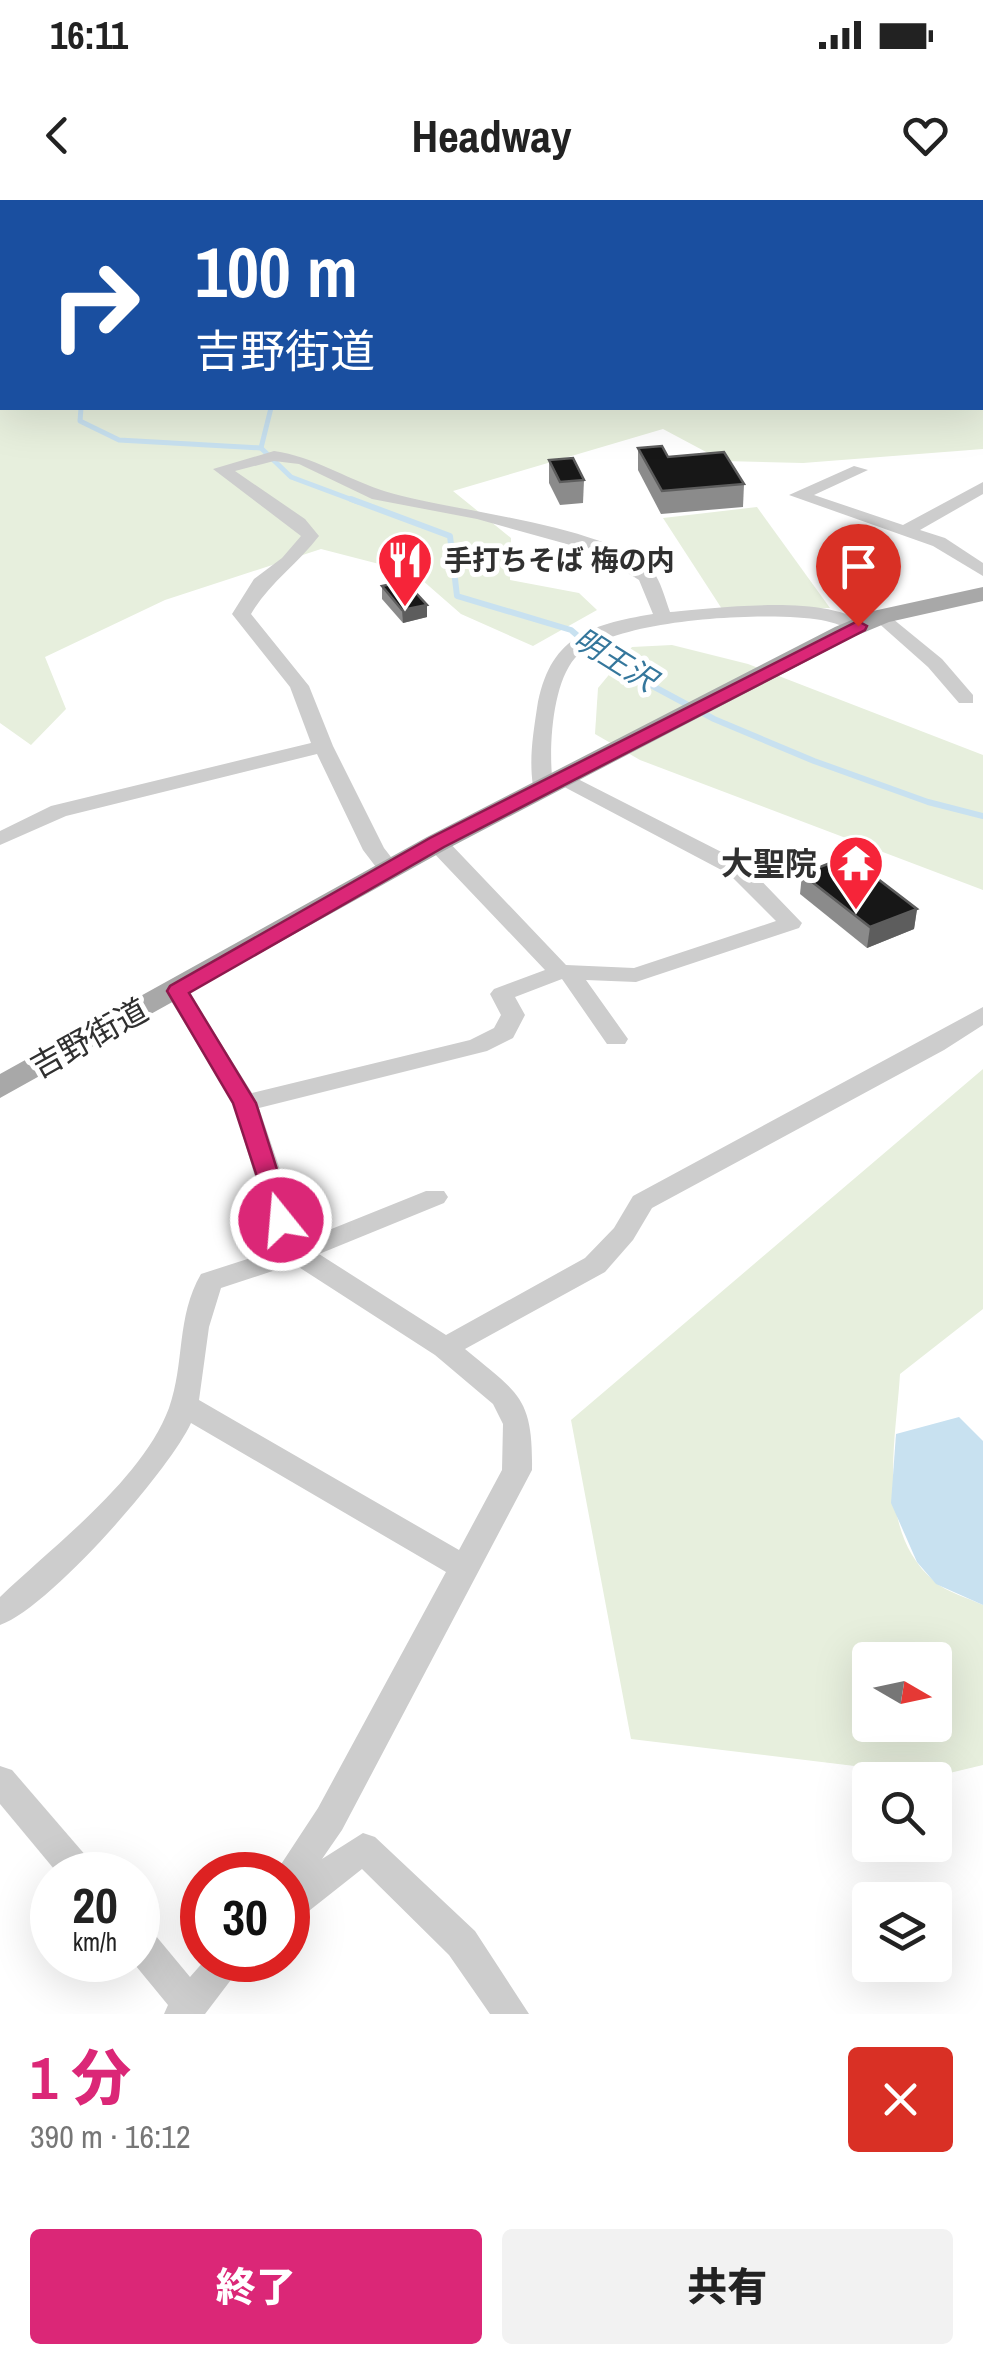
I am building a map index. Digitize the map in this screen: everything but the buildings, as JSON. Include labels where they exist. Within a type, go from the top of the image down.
[{"type":"main road","name":"吉野街道","points":[[0,1088],[437,842],[781,665],[882,616],[982,589]]},
{"type":"street","points":[[390,870],[374,850],[323,746],[299,686],[241,614],[260,583],[288,562],[310,536],[299,523],[221,469],[274,456],[303,460],[378,495],[446,506],[580,542],[621,558],[646,577],[663,617]]},
{"type":"street","points":[[860,470],[798,495],[940,542],[982,589]]},
{"type":"street","points":[[905,530],[983,487]]},
{"type":"street","points":[[245,1103],[478,1046],[504,1033],[513,1015],[502,994],[564,972],[636,975],[791,923],[738,869],[552,782],[538,756],[554,671],[575,648],[598,634],[663,617],[808,613],[828,615],[858,626]]},
{"type":"street","points":[[882,616],[935,663],[966,699]]},
{"type":"street","points":[[0,838],[59,811],[323,746]]},
{"type":"street","points":[[437,842],[564,972],[616,1038]]},
{"type":"street","points":[[177,991],[245,1103],[281,1220],[297,1253],[445,1348],[504,1396],[518,1424],[517,1470],[330,1819],[308,1852]]},
{"type":"street","points":[[445,1348],[596,1265],[624,1234],[642,1202],[919,1054],[983,1014]]},
{"type":"street","points":[[0,1612],[11,1606],[139,1478],[170,1436],[184,1405],[198,1300],[211,1280],[297,1253],[435,1197]]},
{"type":"street","points":[[184,1405],[464,1568]]},
{"type":"street","points":[[2,1786],[61,1852]]},
{"type":"street","points":[[330,1819],[462,1943],[511,2014]]},
{"type":"street","points":[[310,1889],[363,1848]]},
{"type":"street","points":[[160,1973],[185,2009],[209,1982]]},
{"type":"green space","points":[[0,410],[983,410],[983,449],[803,463],[723,461],[663,429],[453,491],[511,538],[510,580],[579,593],[597,610],[533,646],[461,614],[414,573],[321,549],[165,600],[45,657],[66,709],[31,745],[0,723]]},
{"type":"green space","points":[[757,507],[830,608],[722,609],[663,518]]},
{"type":"green space","points":[[672,645],[748,664],[983,755],[983,890],[640,760],[595,734],[598,688],[632,647]]},
{"type":"green space","points":[[983,1069],[983,1309],[900,1374],[893,1484],[903,1537],[915,1560],[939,1585],[983,1605],[983,1765],[952,1772],[952,1762],[852,1762],[852,1766],[631,1739],[571,1420]]},
{"type":"water","points":[[959,1417],[983,1441],[983,1605],[936,1584],[917,1562],[891,1503],[896,1434]]},
{"type":"waterway","name":"明王沢","points":[[81,410],[80,421],[119,440],[261,448]]},
{"type":"waterway","points":[[261,448],[270,410]]},
{"type":"waterway","name":"明王沢","points":[[261,448],[291,477],[358,502]]},
{"type":"waterway","name":"明王沢","points":[[351,499],[450,536],[457,596],[571,630],[608,662],[714,719],[814,761],[928,802],[983,816]]},
{"type":"place","name":"手打ちそば 梅の内","points":[[405,609]]},
{"type":"place","name":"大聖院","points":[[856,912]]},
{"type":"route","points":[[281,1220],[245,1103],[177,991],[437,842],[858,626]]}]
